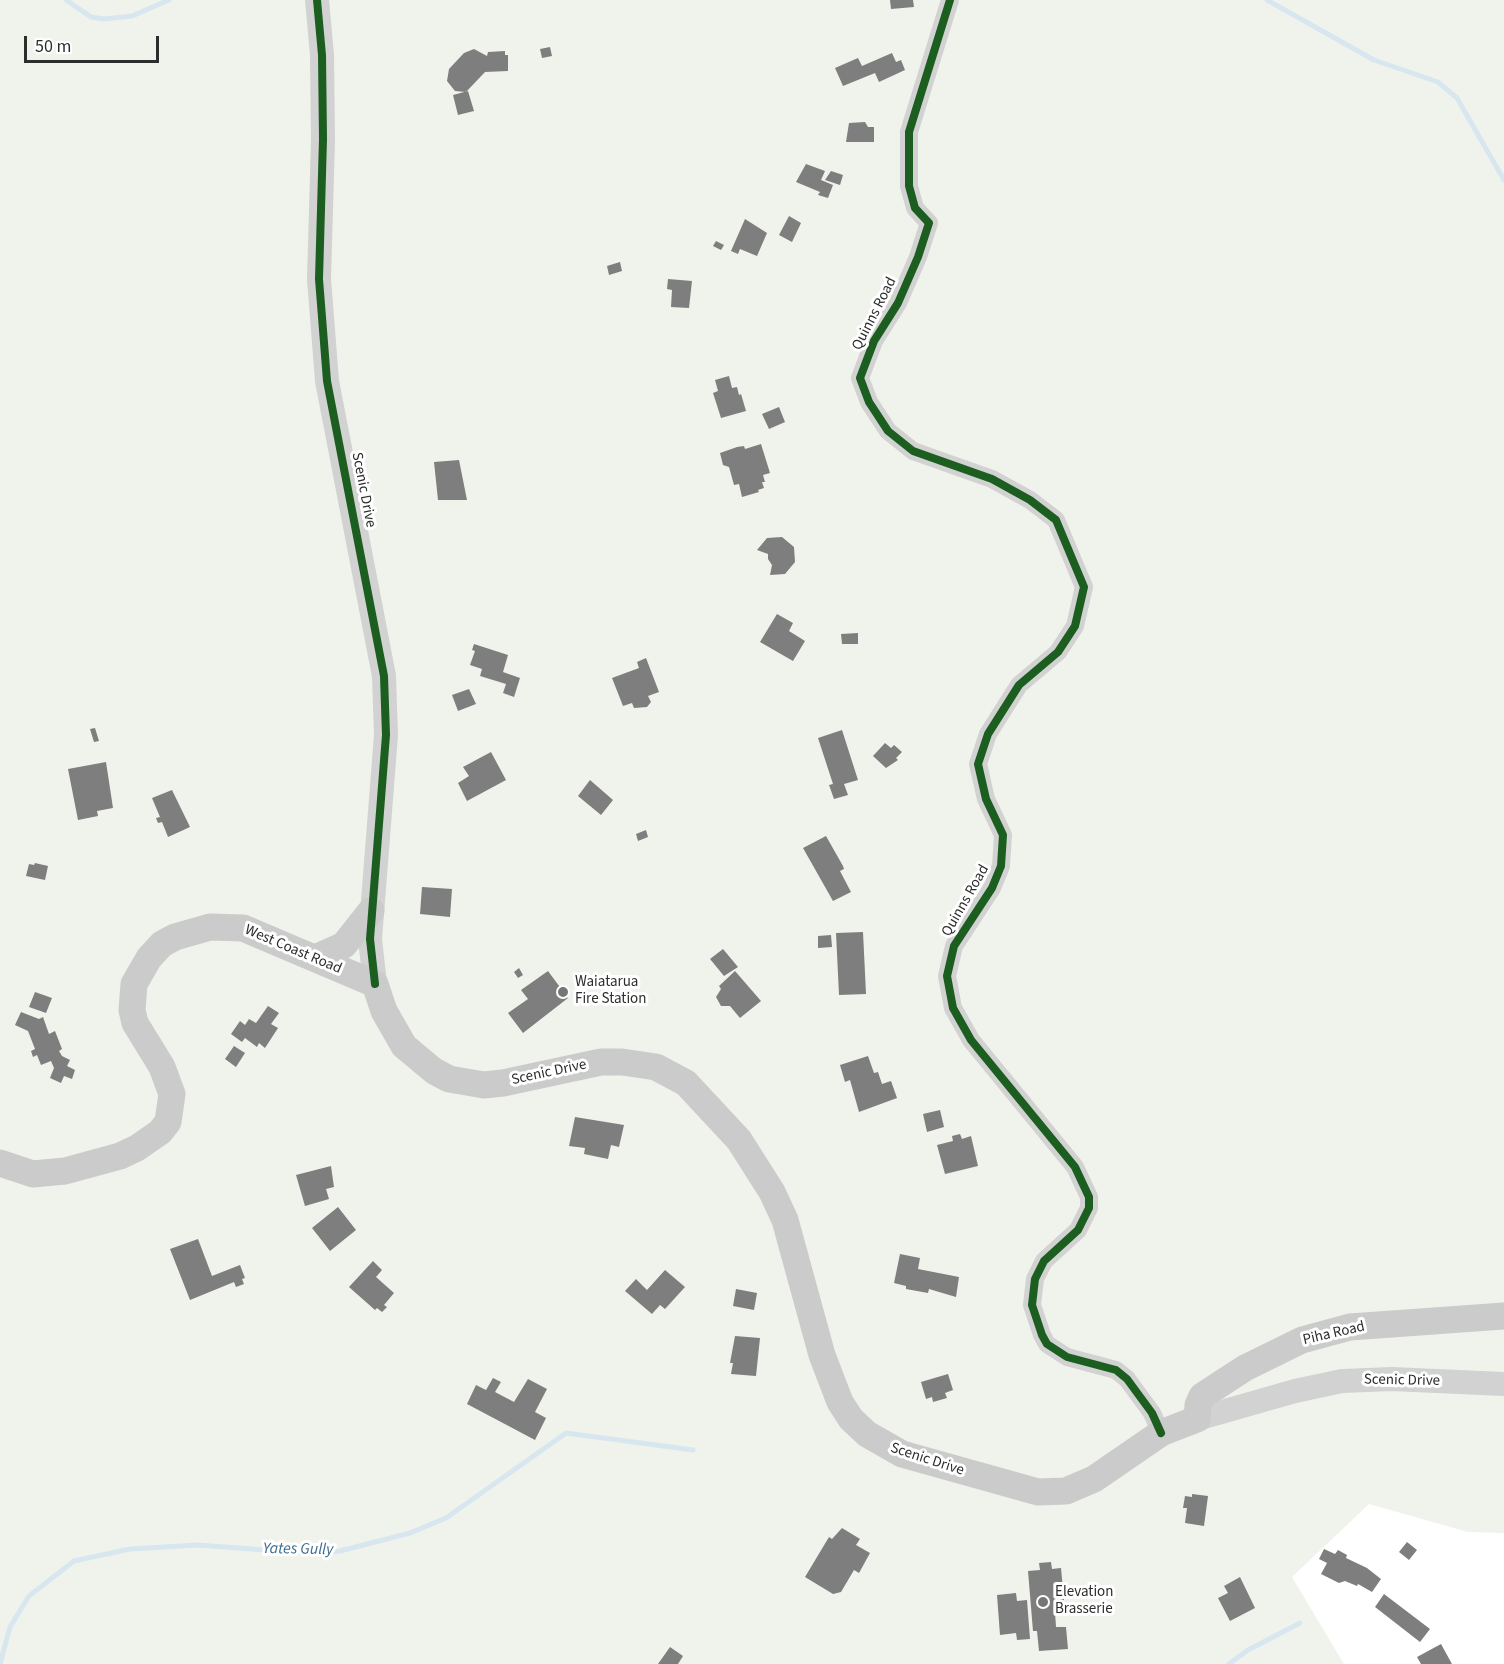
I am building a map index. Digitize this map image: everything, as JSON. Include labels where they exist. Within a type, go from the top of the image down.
[{"type":"main road","points":[[315,958],[344,945],[371,911]]},
{"type":"main road","name":"West Coast Road","points":[[0,1163],[33,1174],[65,1171],[137,1148],[151,1140],[168,1122],[172,1094],[169,1082],[141,1035],[132,1010],[134,984],[149,958],[162,944],[191,931],[234,927],[265,936],[375,984]]},
{"type":"main road","name":"Scenic Drive","points":[[375,984],[384,1011],[404,1046],[434,1071],[449,1079],[484,1085],[601,1062],[622,1062],[656,1067],[671,1073],[694,1090],[740,1140],[772,1192],[785,1220],[830,1380],[851,1419],[882,1445],[924,1461],[1052,1493],[1066,1491],[1094,1479],[1161,1433],[1197,1419]]},
{"type":"main road","name":"Piha Road","points":[[1197,1419],[1198,1404],[1202,1396],[1245,1368],[1302,1340],[1350,1328],[1504,1316]]},
{"type":"street","name":"Scenic Drive","points":[[317,0],[322,55],[323,139],[319,279],[327,381],[384,676],[386,735],[370,939],[375,984]]},
{"type":"street","name":"Quinns Road","points":[[950,0],[909,132],[909,186],[915,208],[929,223],[918,257],[898,303],[874,341],[860,378],[869,402],[888,431],[913,451],[992,479],[1030,500],[1056,520],[1084,586],[1075,626],[1058,652],[1019,685],[988,734],[978,764],[986,799],[1003,835],[1001,866],[992,888],[954,946],[947,976],[953,1008],[971,1040],[1076,1167],[1089,1197],[1089,1208],[1078,1230],[1044,1261],[1035,1279],[1032,1305],[1042,1335],[1057,1352],[1116,1370],[1127,1378],[1152,1413],[1161,1433]]},
{"type":"street","name":"Scenic Drive","points":[[1197,1419],[1294,1390],[1342,1381],[1392,1379],[1504,1384]]},
{"type":"shaded area","points":[[0,0],[1504,0],[1504,1533],[1468,1532],[1369,1504],[1292,1577],[1344,1664],[0,1664]]},
{"type":"building","points":[[890,0],[913,0],[914,7],[891,9]]},
{"type":"building","points":[[550,47],[552,56],[542,58],[540,49]]},
{"type":"building","points":[[474,49],[487,56],[488,52],[505,51],[505,55],[508,55],[508,71],[485,72],[466,92],[455,91],[447,81],[449,69],[464,53]]},
{"type":"building","points":[[892,53],[896,62],[901,60],[905,70],[879,82],[875,73],[843,86],[835,68],[858,58],[862,66]]},
{"type":"building","points":[[468,91],[474,111],[458,115],[453,95]]},
{"type":"building","points":[[865,122],[868,127],[874,127],[874,142],[846,142],[849,123]]},
{"type":"building","points":[[806,164],[825,171],[821,180],[833,185],[828,198],[796,182]]},
{"type":"building","points":[[831,171],[843,175],[840,185],[825,180]]},
{"type":"building","points":[[789,216],[801,223],[792,242],[779,235]]},
{"type":"building","points":[[745,219],[767,233],[757,256],[740,249],[738,254],[731,251]]},
{"type":"building","points":[[716,241],[724,245],[721,250],[713,246]]},
{"type":"building","points":[[620,262],[622,271],[609,275],[607,266]]},
{"type":"building","points":[[668,279],[692,281],[689,308],[671,307],[672,290],[667,289]]},
{"type":"building","points":[[729,376],[732,388],[737,387],[739,395],[741,394],[746,411],[721,418],[713,393],[718,391],[715,380]]},
{"type":"building","points":[[779,407],[785,422],[769,429],[762,414]]},
{"type":"building","points":[[761,444],[770,473],[763,475],[764,488],[758,490],[759,492],[742,497],[739,484],[734,485],[729,467],[723,465],[720,453],[737,447],[744,446],[745,449]]},
{"type":"building","points":[[459,460],[467,500],[438,500],[434,462]]},
{"type":"building","points":[[782,537],[794,547],[795,562],[785,574],[770,575],[772,565],[768,554],[757,550],[767,538]]},
{"type":"building","points":[[777,614],[793,623],[789,631],[805,641],[793,661],[760,642]]},
{"type":"building","points":[[858,633],[858,644],[842,644],[841,634]]},
{"type":"building","points":[[474,644],[508,655],[503,672],[520,678],[514,697],[503,693],[506,684],[480,676],[482,669],[470,665],[475,651],[472,650]]},
{"type":"building","points":[[646,658],[659,692],[648,696],[651,702],[647,707],[634,708],[632,703],[623,706],[612,678],[639,668],[637,662]]},
{"type":"building","points":[[469,689],[476,704],[458,711],[452,695]]},
{"type":"building","points":[[95,728],[99,741],[94,742],[90,729]]},
{"type":"building","points":[[842,730],[858,780],[844,784],[848,795],[834,799],[829,785],[833,784],[818,738]]},
{"type":"building","points":[[885,743],[891,748],[894,745],[902,752],[896,758],[898,760],[886,768],[873,756]]},
{"type":"building","points":[[491,752],[506,780],[467,801],[458,783],[469,776],[463,767]]},
{"type":"building","points":[[106,762],[113,808],[97,811],[98,816],[78,820],[68,769]]},
{"type":"building","points":[[590,780],[613,800],[601,815],[578,796]]},
{"type":"building","points":[[172,790],[190,827],[168,837],[162,822],[158,823],[156,818],[160,817],[152,798]]},
{"type":"building","points":[[646,830],[648,837],[638,841],[636,834]]},
{"type":"building","points":[[826,836],[843,866],[844,869],[840,871],[851,892],[833,901],[803,848]]},
{"type":"building","points":[[35,863],[48,866],[45,880],[26,876],[29,864],[34,865]]},
{"type":"building","points":[[422,887],[452,889],[450,917],[420,914]]},
{"type":"building","points":[[863,932],[866,994],[839,995],[836,933]]},
{"type":"building","points":[[831,935],[832,947],[818,948],[818,936]]},
{"type":"building","points":[[723,949],[738,967],[724,976],[710,959]]},
{"type":"building","points":[[519,968],[523,975],[518,978],[514,972]]},
{"type":"building","points":[[548,971],[568,998],[523,1033],[508,1013],[528,999],[521,990]]},
{"type":"building","points":[[735,971],[761,1001],[740,1018],[730,1006],[721,1006],[716,997],[721,989],[719,986]]},
{"type":"building","points":[[35,992],[52,998],[46,1013],[29,1007]]},
{"type":"building","points":[[268,1006],[279,1013],[271,1024],[278,1028],[265,1048],[259,1043],[257,1047],[245,1038],[242,1042],[231,1034],[240,1021],[245,1025],[249,1019],[256,1023]]},
{"type":"building","points":[[21,1012],[39,1019],[43,1017],[49,1034],[55,1031],[62,1049],[59,1051],[62,1056],[70,1060],[67,1066],[75,1070],[72,1079],[64,1076],[61,1083],[50,1078],[54,1068],[51,1061],[41,1065],[37,1055],[33,1057],[31,1051],[35,1049],[28,1031],[15,1025]]},
{"type":"building","points":[[234,1046],[245,1053],[236,1067],[225,1059]]},
{"type":"building","points":[[868,1056],[874,1073],[878,1072],[882,1084],[891,1081],[897,1098],[859,1112],[850,1080],[845,1082],[840,1065]]},
{"type":"building","points":[[940,1110],[944,1127],[927,1132],[923,1114]]},
{"type":"building","points":[[575,1117],[624,1125],[619,1147],[611,1145],[608,1159],[584,1154],[585,1148],[569,1146]]},
{"type":"building","points":[[960,1134],[962,1139],[971,1136],[978,1166],[945,1174],[937,1145],[953,1141],[952,1136]]},
{"type":"building","points":[[331,1166],[334,1187],[326,1189],[329,1199],[305,1206],[296,1175]]},
{"type":"building","points":[[338,1207],[356,1230],[330,1251],[312,1228]]},
{"type":"building","points":[[198,1239],[212,1276],[240,1265],[245,1278],[242,1279],[244,1284],[236,1287],[234,1282],[190,1300],[170,1249]]},
{"type":"building","points":[[900,1254],[920,1258],[918,1269],[959,1277],[956,1297],[929,1289],[928,1293],[906,1289],[906,1286],[894,1283]]},
{"type":"building","points":[[373,1261],[382,1270],[376,1277],[394,1293],[384,1305],[387,1307],[382,1312],[377,1308],[375,1310],[349,1287]]},
{"type":"building","points":[[665,1270],[685,1287],[665,1309],[660,1305],[652,1314],[625,1291],[636,1279],[647,1290]]},
{"type":"building","points":[[736,1289],[757,1293],[754,1310],[733,1306]]},
{"type":"building","points":[[735,1336],[760,1338],[756,1376],[731,1374],[733,1363],[730,1363]]},
{"type":"building","points":[[948,1374],[953,1390],[945,1393],[947,1398],[933,1402],[932,1397],[926,1399],[921,1382]]},
{"type":"building","points":[[493,1378],[501,1382],[495,1392],[514,1402],[528,1379],[547,1389],[535,1412],[546,1418],[535,1440],[467,1404],[476,1385],[486,1390]]},
{"type":"building","points":[[1192,1494],[1208,1496],[1204,1526],[1185,1523],[1187,1508],[1183,1508],[1185,1496],[1192,1497]]},
{"type":"building","points":[[842,1528],[860,1539],[856,1545],[870,1553],[859,1573],[854,1570],[841,1592],[833,1594],[805,1577],[829,1537],[832,1539]]},
{"type":"building","points":[[1407,1542],[1417,1550],[1409,1560],[1399,1552]]},
{"type":"building","points":[[1324,1549],[1335,1554],[1338,1550],[1347,1555],[1346,1558],[1367,1568],[1381,1579],[1372,1592],[1358,1584],[1357,1586],[1345,1581],[1339,1583],[1321,1574],[1327,1563],[1319,1559]]},
{"type":"building","points":[[1051,1562],[1052,1569],[1061,1568],[1065,1611],[1055,1612],[1056,1627],[1066,1627],[1068,1649],[1039,1651],[1037,1631],[1033,1631],[1028,1571],[1040,1570],[1039,1563]]},
{"type":"building","points":[[1240,1577],[1255,1608],[1230,1621],[1218,1598],[1228,1593],[1224,1586]]},
{"type":"building","points":[[1016,1593],[1017,1601],[1027,1600],[1030,1639],[1017,1640],[1016,1633],[1000,1635],[997,1595]]},
{"type":"building","points":[[1384,1594],[1430,1629],[1420,1642],[1375,1607]]},
{"type":"building","points":[[1441,1644],[1452,1664],[1421,1664],[1417,1657]]},
{"type":"building","points":[[670,1647],[683,1656],[678,1664],[658,1664]]},
{"type":"waterway","points":[[66,0],[91,17],[104,19],[132,16],[169,0]]},
{"type":"waterway","points":[[1267,0],[1374,60],[1438,82],[1457,98],[1504,180]]},
{"type":"waterway","name":"Yates Gully","points":[[0,1664],[10,1627],[29,1596],[74,1561],[130,1549],[198,1545],[306,1553],[340,1551],[410,1533],[446,1518],[566,1433],[693,1450]]},
{"type":"waterway","points":[[1229,1664],[1248,1650],[1300,1623]]},
{"type":"cycle path","points":[[317,0],[322,55],[323,139],[319,279],[327,381],[384,676],[386,735],[370,939],[375,984]]},
{"type":"cycle path","points":[[950,0],[909,132],[909,186],[915,208],[929,223],[918,257],[898,303],[874,341],[860,378],[869,402],[888,431],[913,451],[992,479],[1030,500],[1056,520],[1084,587],[1075,626],[1058,652],[1019,685],[988,734],[978,764],[986,799],[1003,835],[1001,866],[992,888],[954,946],[947,976],[953,1008],[971,1040],[1075,1167],[1089,1197],[1089,1208],[1078,1230],[1044,1261],[1035,1279],[1032,1305],[1042,1335],[1047,1344],[1067,1357],[1116,1370],[1127,1379],[1152,1413],[1161,1433]]},
{"type":"place","name":"Waiatarua Fire Station","points":[[563,992]]},
{"type":"place","name":"Elevation Brasserie","points":[[1043,1602]]}]
